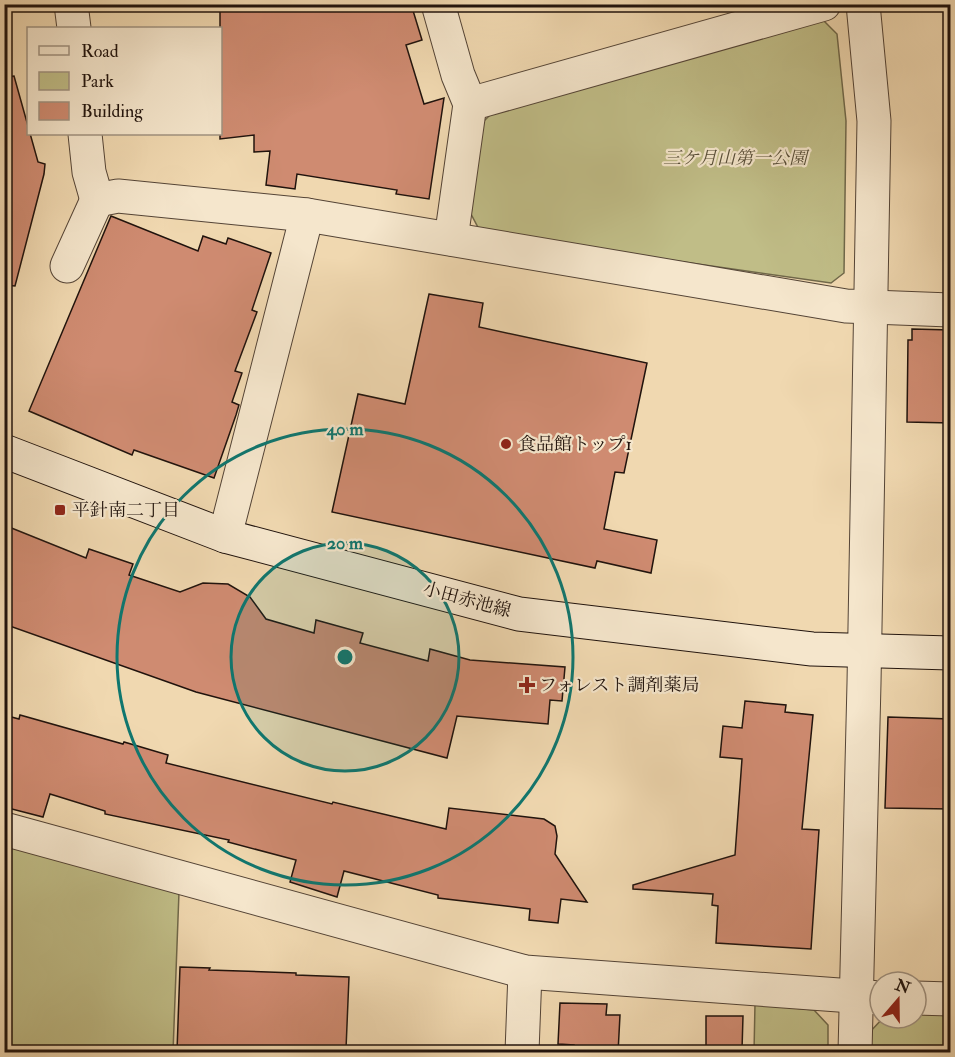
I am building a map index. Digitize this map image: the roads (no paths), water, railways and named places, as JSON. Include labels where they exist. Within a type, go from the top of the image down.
[{"type":"street","points":[[71,4],[74,27]]},
{"type":"street","points":[[438,4],[458,75],[470,104],[450,239]]},
{"type":"street","points":[[470,104],[824,4]]},
{"type":"street","points":[[855,1053],[868,997],[865,651],[874,121],[863,4]]},
{"type":"street","points":[[67,266],[97,200],[89,172],[85,135]]},
{"type":"street","points":[[97,200],[118,196],[307,215],[846,306],[951,310]]},
{"type":"street","points":[[225,536],[307,215]]},
{"type":"street","name":"小田赤池線","points":[[4,451],[225,536],[519,614],[812,650],[951,653]]},
{"type":"street","points":[[4,829],[525,972],[868,997]]},
{"type":"street","points":[[522,1053],[525,972]]},
{"type":"street","points":[[928,998],[951,999]]},
{"type":"place","name":"食品館トップ1","points":[[506,444]]},
{"type":"place","name":"平針南二丁目","points":[[60,510]]},
{"type":"place","name":"フォレスト調剤薬局","points":[[527,685]]},
{"type":"park label","name":"三ケ月山第一公園","points":[[735,158]]}]
